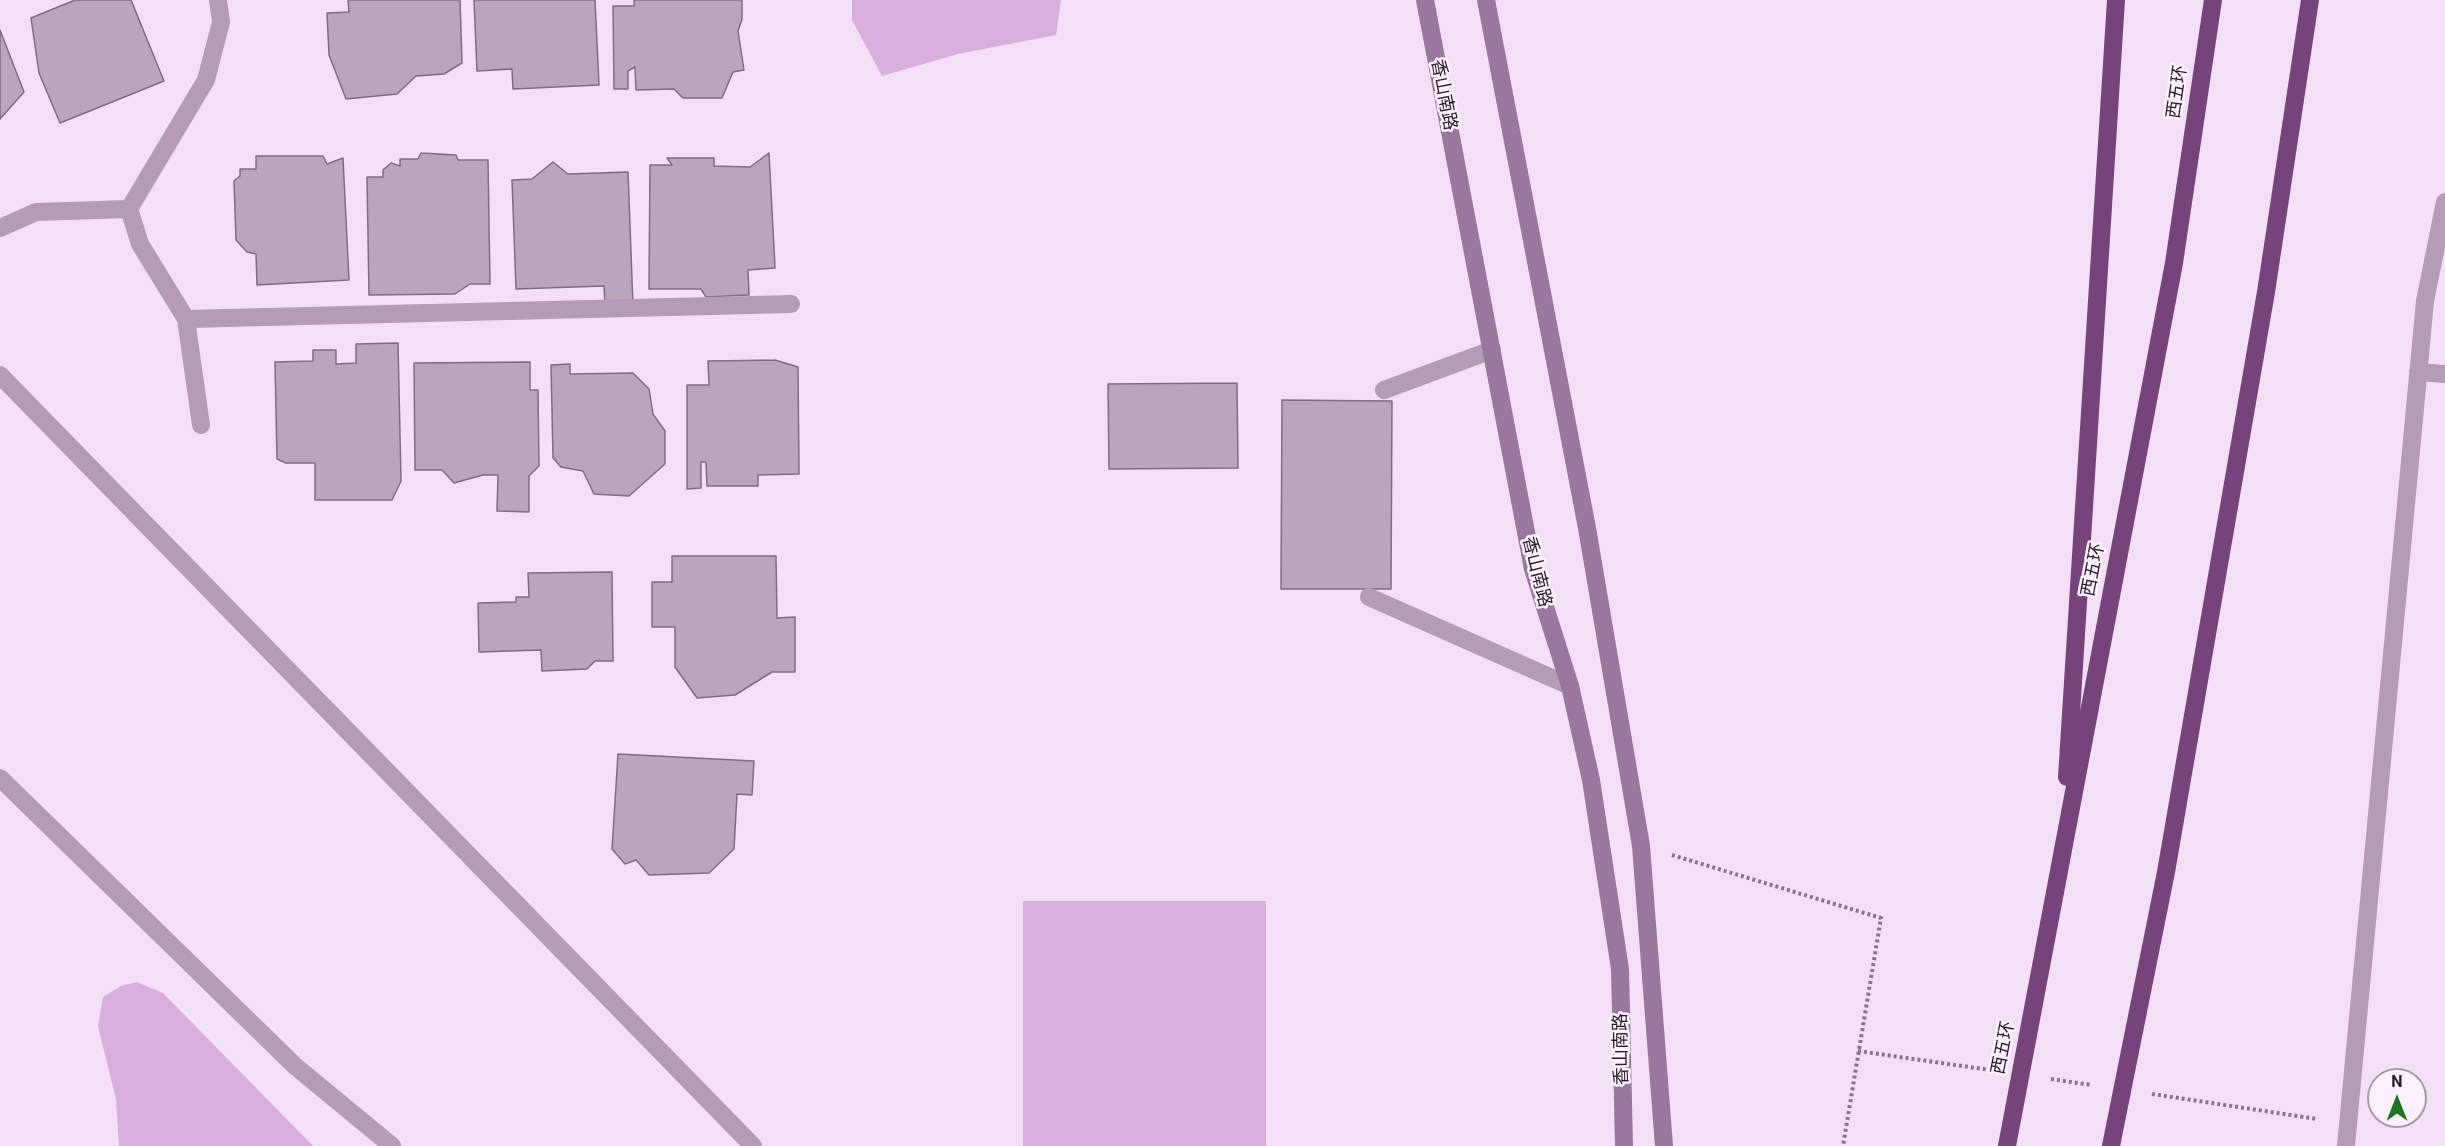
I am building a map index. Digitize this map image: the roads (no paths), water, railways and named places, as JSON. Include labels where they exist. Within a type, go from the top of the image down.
[{"type":"highway","points":[[2062,853],[2116,0]]},
{"type":"highway","name":"西五环","points":[[2007,1146],[2174,263],[2213,0]]},
{"type":"highway","points":[[2111,1146],[2166,872],[2266,292],[2310,0]]},
{"type":"main road","name":"香山南路","points":[[1425,0],[1533,569],[1570,686],[1591,780],[1620,969],[1624,1146]]},
{"type":"main road","name":"香山南路","points":[[1486,0],[1587,528],[1641,846],[1664,1146]]},
{"type":"street","points":[[201,425],[186,319],[140,244],[129,210],[206,80],[221,22],[218,0]]},
{"type":"street","points":[[2346,1146],[2425,301],[2445,202]]},
{"type":"street","points":[[0,228],[36,212],[129,210]]},
{"type":"street","points":[[186,319],[791,304]]},
{"type":"street","points":[[1384,390],[1492,350]]},
{"type":"street","points":[[2418,372],[2445,374]]},
{"type":"street","points":[[0,375],[753,1146]]},
{"type":"street","points":[[1369,597],[1570,686]]},
{"type":"street","points":[[0,778],[295,1066],[392,1146]]}]
